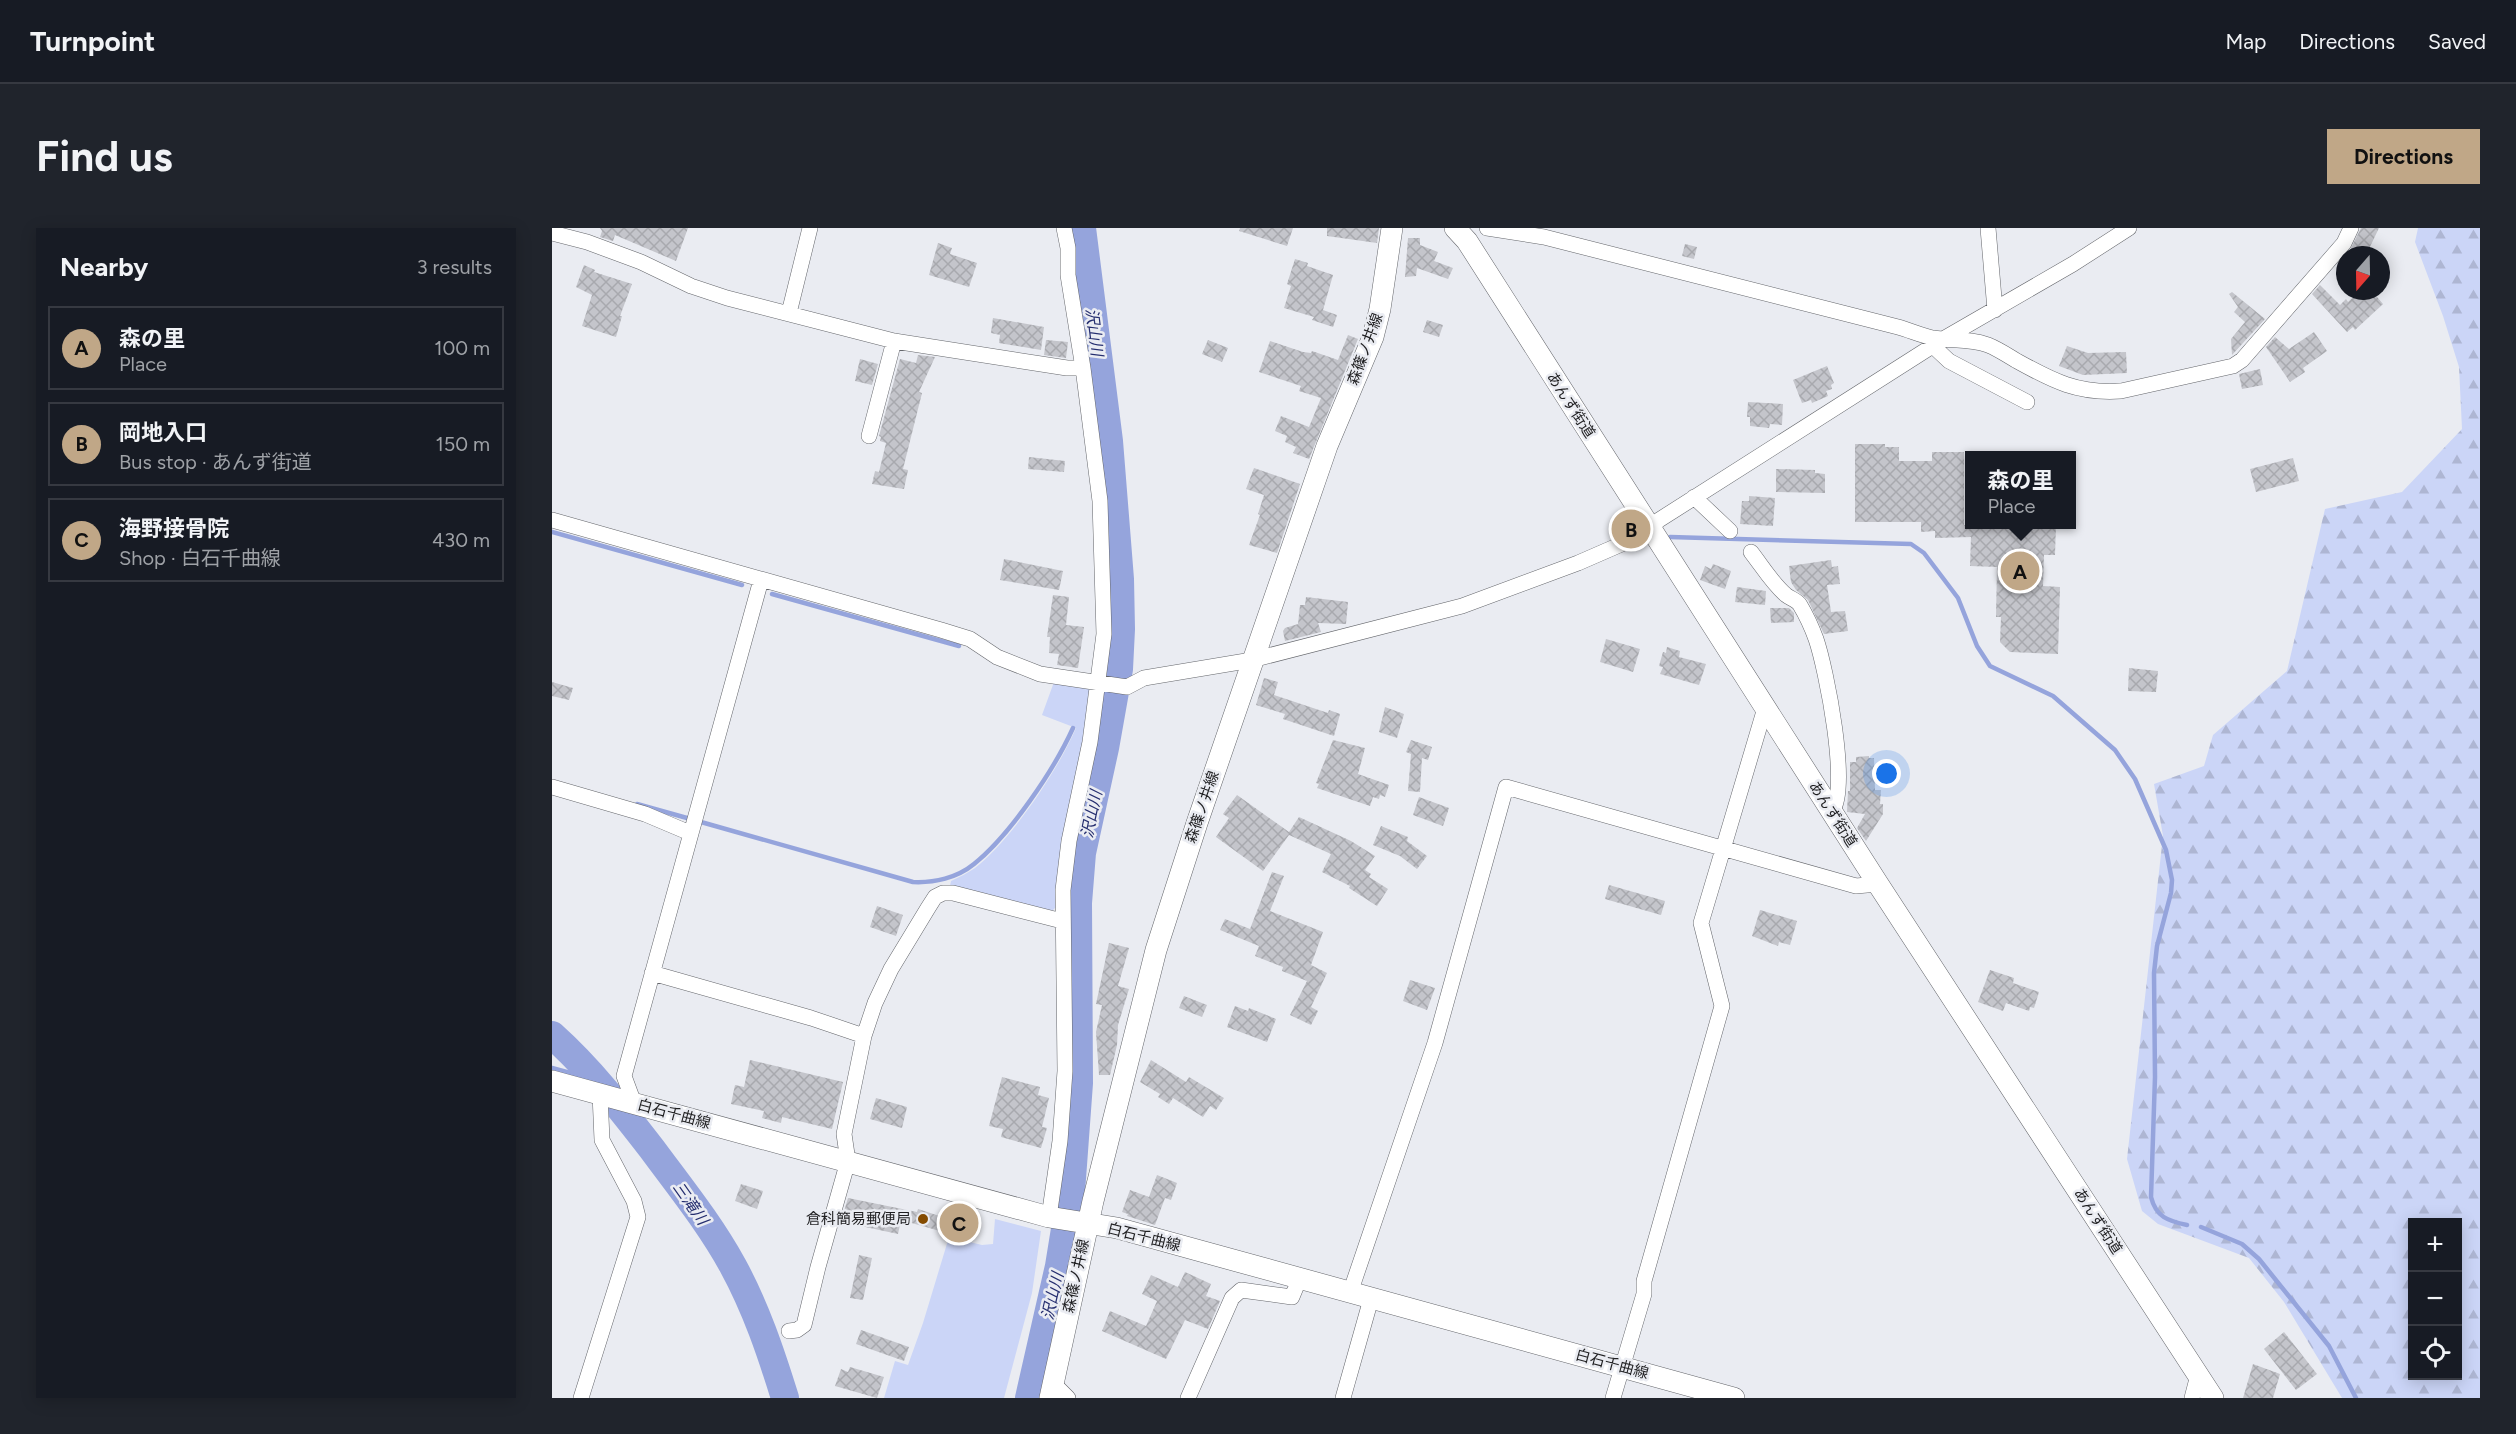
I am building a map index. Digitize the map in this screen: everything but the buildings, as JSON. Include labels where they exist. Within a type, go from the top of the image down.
[{"type":"main road","name":"森篠ノ井線","points":[[1057,1393],[1085,1225],[1156,950],[1252,660],[1327,446],[1373,337],[1380,309],[1392,228]]},
{"type":"main road","name":"あんず街道","points":[[1461,229],[1649,529],[2213,1398]]},
{"type":"main road","name":"白石千曲線","points":[[552,1081],[1051,1218],[1085,1225],[1117,1228],[1734,1398]]},
{"type":"street","points":[[789,313],[810,228]]},
{"type":"street","points":[[1051,1218],[1065,1071],[1063,890],[1069,841],[1102,682],[1104,634],[1100,501],[1068,274],[1068,248],[1064,228]]},
{"type":"street","points":[[1487,228],[1544,237],[1907,329],[1939,342],[1968,339],[1989,345],[2054,382],[2085,390],[2121,391],[2233,366],[2242,360],[2344,243],[2351,228]]},
{"type":"street","points":[[1988,228],[1995,310]]},
{"type":"street","points":[[552,520],[970,639],[998,657],[1040,674],[1127,687],[1144,678],[1252,660],[1462,606],[1578,563],[1641,536],[1694,497],[1939,342],[2130,228]]},
{"type":"street","points":[[552,233],[587,242],[641,262],[691,286],[728,298],[894,341],[1067,368],[1083,368]]},
{"type":"street","points":[[869,436],[894,341]]},
{"type":"street","points":[[1939,342],[1949,361],[2027,402]]},
{"type":"street","points":[[1694,497],[1730,531]]},
{"type":"street","points":[[1751,552],[1787,596],[1799,602],[1816,640],[1835,725],[1838,753],[1838,792],[1836,805],[1832,811]]},
{"type":"street","points":[[634,1103],[624,1076],[761,580]]},
{"type":"street","points":[[1613,1398],[1722,1006],[1701,923],[1765,708]]},
{"type":"street","points":[[552,787],[645,813],[690,833]]},
{"type":"street","points":[[1350,1293],[1435,1043],[1506,787],[1722,850],[1856,886],[1878,884]]},
{"type":"street","points":[[789,1331],[797,1330],[804,1325],[848,1161],[844,1134],[864,1036],[875,1003],[891,969],[936,897],[944,893],[953,893],[1062,921]]},
{"type":"street","points":[[652,973],[811,1018],[864,1036]]},
{"type":"street","points":[[580,1398],[638,1217],[634,1201],[602,1140],[602,1095]]},
{"type":"street","points":[[1188,1398],[1232,1298],[1241,1290],[1292,1297],[1299,1280]]},
{"type":"street","points":[[1343,1398],[1371,1299]]},
{"type":"street","points":[[2192,1398],[2198,1375]]},
{"type":"green space","points":[[2418,228],[2480,228],[2480,1398],[2342,1398],[2284,1302],[2249,1258],[2158,1224],[2142,1211],[2127,1159],[2163,836],[2154,784],[2204,766],[2213,735],[2287,671],[2325,509],[2402,492],[2462,429],[2459,367],[2443,316],[2415,242]]},
{"type":"green space","points":[[1054,682],[1089,688],[1091,703],[1056,907],[1052,911],[950,886],[951,881],[975,868],[1004,840],[1033,803],[1068,745],[1076,728],[1042,715]]},
{"type":"green space","points":[[995,1219],[1041,1231],[1032,1293],[1004,1398],[884,1398],[895,1361],[908,1365],[949,1237],[982,1245],[993,1244]]},
{"type":"waterway","name":"沢山川","points":[[1029,1398],[1059,1266],[1071,1192],[1079,1083],[1078,903],[1082,853],[1105,748],[1119,669],[1121,629],[1120,579],[1109,441],[1082,228]]},
{"type":"waterway","points":[[552,532],[742,585]]},
{"type":"waterway","points":[[1670,537],[1911,544],[1924,553],[1958,598],[1977,646],[1990,666],[2053,696],[2115,750],[2135,779],[2166,850],[2172,880],[2171,893],[2157,946],[2154,973],[2155,1077],[2151,1197],[2160,1214],[2174,1222],[2187,1225]]},
{"type":"waterway","points":[[772,594],[959,646]]},
{"type":"waterway","points":[[701,822],[913,882],[945,879],[974,864],[1002,836],[1043,782],[1073,728]]},
{"type":"waterway","points":[[637,804],[687,818]]},
{"type":"waterway","name":"三滝川","points":[[552,1035],[617,1104],[715,1235],[756,1314],[785,1398]]},
{"type":"waterway","points":[[552,1068],[596,1080]]},
{"type":"waterway","points":[[2201,1227],[2242,1244],[2259,1259],[2329,1346],[2356,1398]]},
{"type":"place","name":"岡地入口","points":[[1631,529]]},
{"type":"place","name":"森の里","points":[[2020,571]]},
{"type":"place","name":"倉科簡易郵便局","points":[[923,1219]]},
{"type":"place","name":"海野接骨院","points":[[959,1223]]}]
